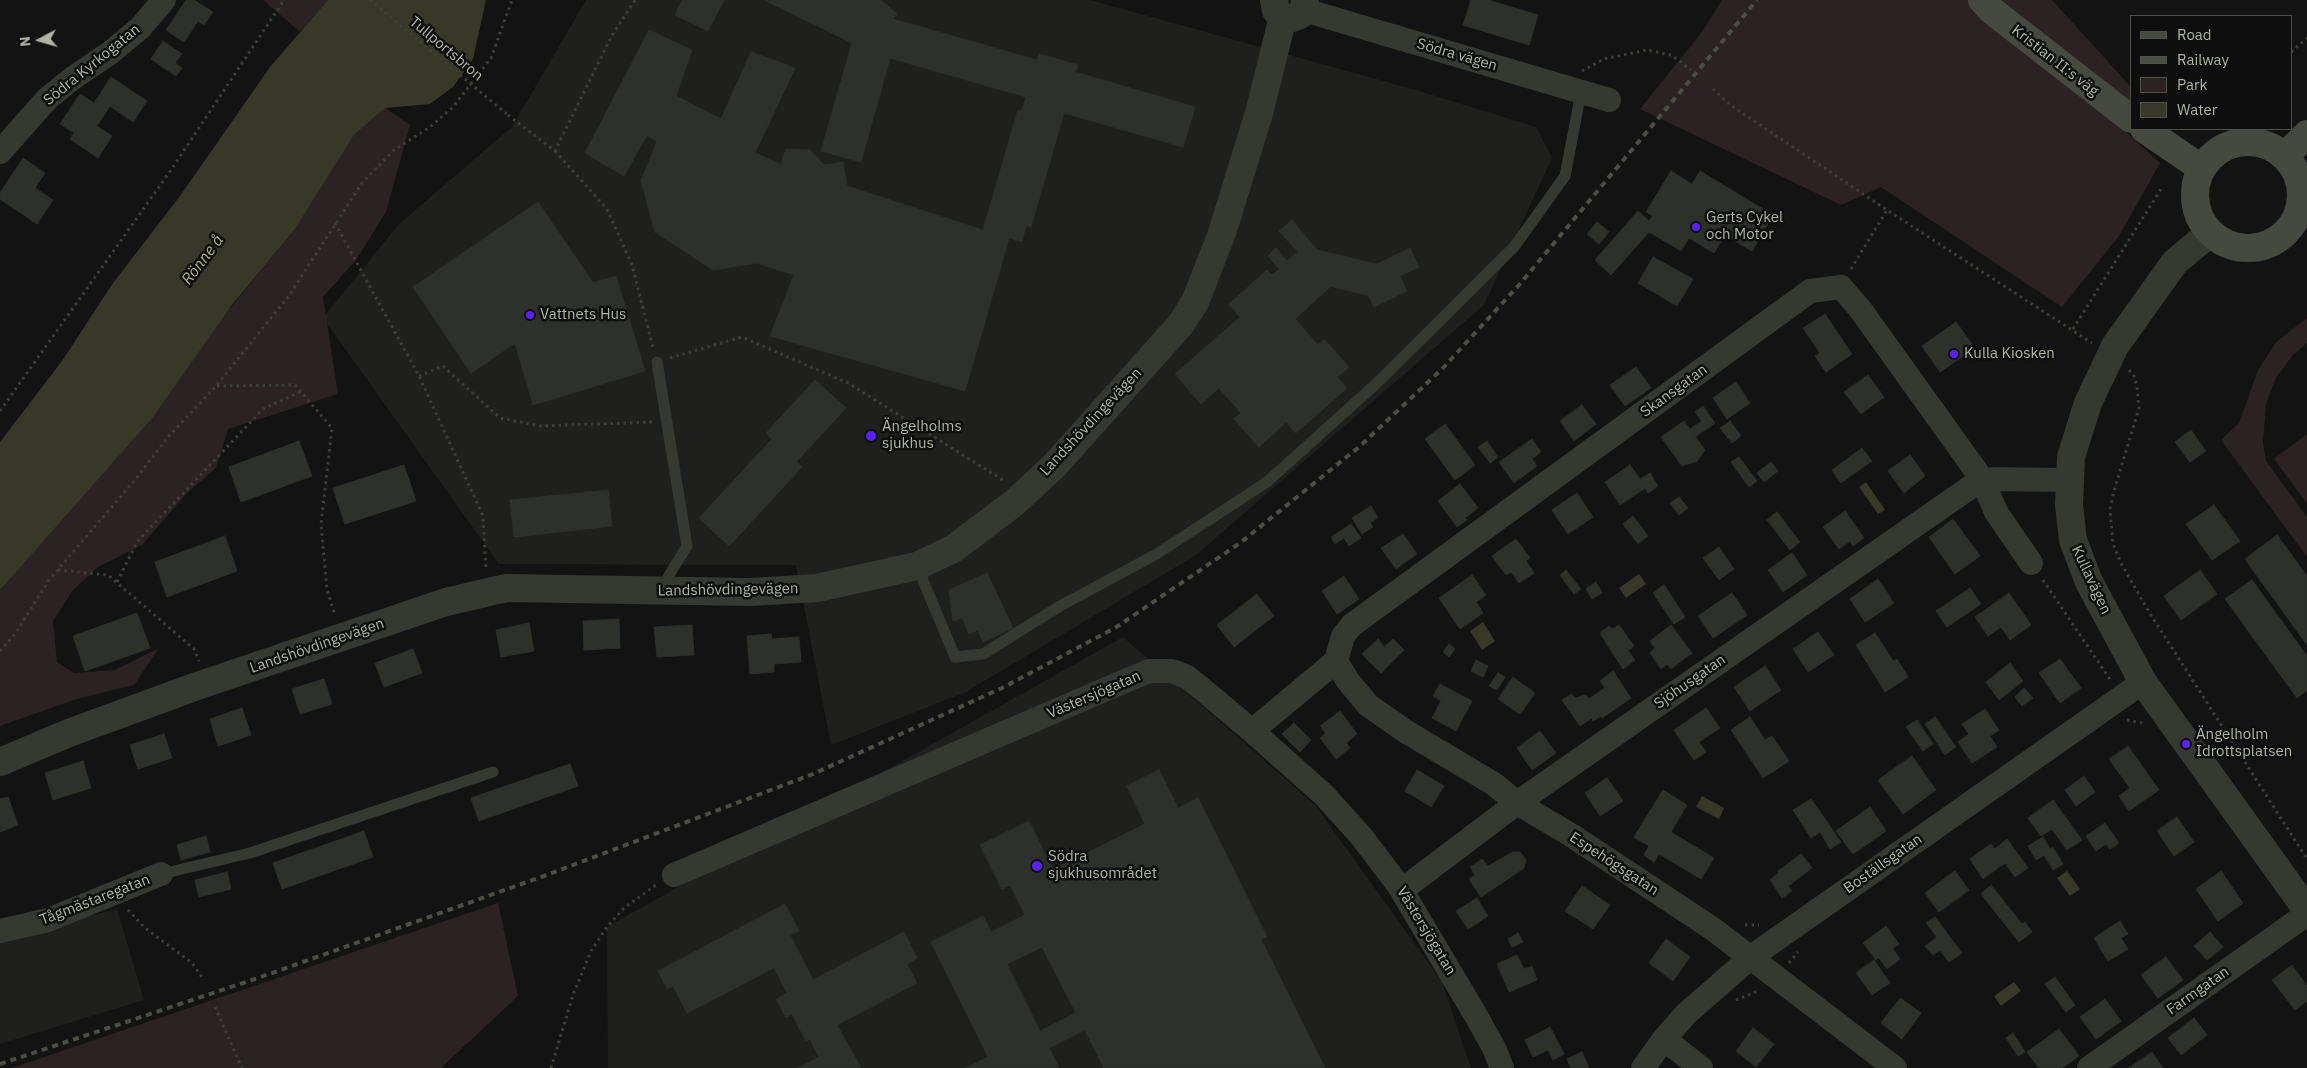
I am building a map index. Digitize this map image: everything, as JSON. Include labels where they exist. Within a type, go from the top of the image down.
[{"type":"main road","name":"Kristian II:s väg","points":[[1982,0],[1998,16],[2130,118]]},
{"type":"main road","points":[[2145,130],[2201,168]]},
{"type":"main road","points":[[2284,156],[2307,134]]},
{"type":"main road","points":[[2249,141],[2268,145],[2284,156],[2296,171],[2301,189],[2300,208],[2292,225],[2279,238],[2262,247],[2243,249],[2225,244],[2210,233],[2199,219],[2194,202],[2194,185],[2201,168],[2213,153],[2230,144],[2249,141]]},
{"type":"street","name":"Södra Kyrkogatan","points":[[0,152],[47,100],[140,28],[164,0]]},
{"type":"street","name":"Södra vägen","points":[[1285,5],[1609,100]]},
{"type":"street","name":"Landshövdingevägen","points":[[0,762],[69,733],[208,683],[446,602],[506,588],[750,592],[817,588],[917,566],[953,549],[1014,503],[1055,465],[1181,324],[1205,280],[1222,233],[1259,113],[1285,5]]},
{"type":"street","name":"Kullavägen","points":[[2210,233],[2175,262],[2115,346],[2088,402],[2073,450],[2069,480],[2073,540],[2133,690],[2307,910]]},
{"type":"street","points":[[1841,286],[1860,308],[1982,479],[1996,512],[2031,563]]},
{"type":"street","name":"Skansgatan","points":[[1336,661],[1343,636],[1352,625],[1810,291],[1841,286]]},
{"type":"street","points":[[1982,479],[2069,480]]},
{"type":"street","name":"Sjöhusgatan","points":[[1402,890],[1517,803],[1982,479]]},
{"type":"street","points":[[1252,731],[1336,661]]},
{"type":"street","name":"Espehögsgatan","points":[[1336,661],[1348,681],[1368,705],[1405,731],[1494,784],[1517,803],[1571,835],[1705,923],[1779,977],[1895,1068]]},
{"type":"street","name":"Västersjögatan","points":[[674,876],[1149,671],[1172,671],[1187,677],[1252,731],[1322,794],[1361,836],[1402,890],[1489,1040],[1502,1068]]},
{"type":"street","name":"Boställsgatan","points":[[1643,1068],[1664,1038],[1686,1014],[1751,957],[2133,690]]},
{"type":"street","name":"Tågmästaregatan","points":[[0,931],[48,920],[91,905],[108,895],[161,874]]},
{"type":"street","name":"Farmgatan","points":[[2090,1068],[2307,914]]},
{"type":"street","points":[[1664,1038],[1700,1068]]},
{"type":"lane","points":[[917,566],[955,658],[983,654],[1060,606],[1154,555],[1267,482],[1377,384],[1514,247],[1565,176],[1571,89]]},
{"type":"lane","points":[[657,362],[665,422],[687,546],[668,577],[667,591]]},
{"type":"lane","points":[[161,874],[250,853],[493,772]]},
{"type":"path","points":[[0,411],[171,170],[284,0]]},
{"type":"path","name":"Tullportsbron","points":[[370,0],[508,115],[555,151],[607,209],[632,265],[657,362]]},
{"type":"path","points":[[0,651],[15,634],[49,580],[134,481],[168,437],[216,386],[288,297],[362,183],[394,150],[430,127],[454,107],[491,58],[512,0]]},
{"type":"path","points":[[555,151],[611,37],[635,0]]},
{"type":"path","points":[[2292,51],[2307,38]]},
{"type":"path","points":[[1571,89],[1604,59],[1635,51],[1660,51],[1671,55],[1691,70]]},
{"type":"path","points":[[1713,89],[1729,104],[1887,210],[2095,344]]},
{"type":"path","points":[[2073,329],[2161,189]]},
{"type":"path","points":[[1841,286],[1887,210]]},
{"type":"path","points":[[335,223],[419,376],[484,516],[486,578]]},
{"type":"path","points":[[657,362],[742,337],[848,383],[1011,485]]},
{"type":"path","points":[[419,376],[444,366],[500,418],[540,426],[665,422]]},
{"type":"path","points":[[2124,366],[2134,376],[2139,393],[2139,408],[2110,509],[2114,544],[2121,563],[2149,612],[2307,859]]},
{"type":"path","points":[[216,386],[295,385],[332,428],[321,524],[327,590],[343,638]]},
{"type":"path","points":[[117,582],[138,542],[263,408],[300,391]]},
{"type":"path","points":[[2031,563],[2133,690],[2143,723],[2149,730]]},
{"type":"path","points":[[58,570],[108,575],[194,649],[208,683]]},
{"type":"path","points":[[2124,721],[2130,719],[2143,723]]},
{"type":"path","points":[[550,1068],[573,995],[592,951],[607,927],[624,908],[649,889],[674,876]]},
{"type":"path","points":[[108,895],[122,902],[145,928],[192,963],[204,980]]},
{"type":"path","points":[[1734,1001],[1770,988],[1802,946]]},
{"type":"path","points":[[215,1007],[242,1068]]},
{"type":"shaded area","name":"Ängelholms sjukhus","points":[[586,0],[1090,0],[1416,90],[1536,127],[1552,158],[1484,305],[1196,555],[966,692],[831,745],[796,565],[499,564],[323,318],[399,224],[512,127]]},
{"type":"shaded area","name":"Södra sjukhusområdet","points":[[1123,637],[1315,805],[1442,982],[1471,1068],[608,1068],[607,927]]},
{"type":"shaded area","points":[[117,909],[144,1000],[0,1044],[0,938]]},
{"type":"green space","points":[[263,0],[328,0],[300,32]]},
{"type":"green space","points":[[1722,0],[2052,0],[2130,86],[2130,128],[2126,132],[2160,163],[2119,236],[2062,307],[1881,187],[1841,205],[1640,109],[1702,32]]},
{"type":"green space","points":[[385,108],[410,125],[386,212],[356,260],[323,297],[338,394],[228,429],[216,468],[186,494],[142,545],[98,567],[73,590],[53,621],[57,662],[74,673],[115,670],[159,648],[134,685],[77,699],[0,726],[0,590],[295,229],[354,135]]},
{"type":"green space","points":[[2307,318],[2307,343],[2292,356],[2276,378],[2266,403],[2263,443],[2266,461],[2307,517],[2307,557],[2221,440],[2239,423],[2258,370],[2276,342]]},
{"type":"green space","points":[[2307,434],[2307,504],[2274,459]]},
{"type":"green space","points":[[498,903],[518,996],[441,1068],[12,1068]]},
{"type":"water","name":"Rönne å","points":[[328,0],[486,0],[473,59],[453,87],[430,104],[385,108],[354,135],[295,229],[232,305],[153,417],[0,590],[0,442],[62,361],[113,283],[180,196],[270,67]]},
{"type":"water","points":[[1866,482],[1885,510],[1878,514],[1859,487]]},
{"type":"water","points":[[1639,574],[1646,584],[1626,598],[1619,588]]},
{"type":"water","points":[[1483,622],[1495,641],[1482,650],[1470,631]]},
{"type":"water","points":[[1702,796],[1724,808],[1719,819],[1696,807]]},
{"type":"water","points":[[2067,871],[2080,889],[2070,896],[2057,878]]},
{"type":"water","points":[[2014,982],[2021,991],[2001,1006],[1994,996]]},
{"type":"building","points":[[186,0],[194,0],[213,12],[204,25],[198,21],[184,42],[166,30]]},
{"type":"building","points":[[682,0],[724,0],[708,31],[675,15]]},
{"type":"building","points":[[764,0],[881,0],[897,14],[893,19],[1037,60],[1039,54],[1078,65],[1075,72],[1195,107],[1183,147],[1064,113],[1031,227],[1026,225],[1022,242],[1009,238],[965,391],[770,336],[794,275],[757,263],[713,270],[655,232],[641,181],[657,142],[647,135],[624,176],[585,153],[649,30],[692,50],[676,96],[721,119],[751,52],[795,68],[755,153],[781,164],[786,149],[810,150],[824,165],[843,162],[847,186],[983,230],[1018,110],[1022,111],[1026,97],[890,58],[861,162],[821,151],[852,43]]},
{"type":"building","points":[[1471,0],[1488,0],[1538,15],[1529,45],[1463,25]]},
{"type":"building","points":[[163,41],[182,54],[175,63],[182,68],[176,76],[151,59]]},
{"type":"building","points":[[111,77],[147,101],[133,122],[110,106],[97,126],[112,136],[98,158],[70,139],[74,133],[60,124],[80,94],[94,103]]},
{"type":"building","points":[[23,158],[45,173],[35,188],[53,200],[37,224],[0,199],[0,193]]},
{"type":"building","name":"Gerts Cykel och Motor","points":[[1671,171],[1692,184],[1700,171],[1773,215],[1752,251],[1725,235],[1714,253],[1689,238],[1681,251],[1649,232],[1611,275],[1595,260],[1638,211],[1649,221],[1653,216],[1646,212]]},
{"type":"building","name":"Vattnets Hus","points":[[538,202],[593,283],[616,276],[645,371],[533,405],[515,343],[471,373],[413,287]]},
{"type":"building","points":[[1292,220],[1317,250],[1377,264],[1410,248],[1419,267],[1400,276],[1407,291],[1374,307],[1368,295],[1329,286],[1295,319],[1318,345],[1324,339],[1349,367],[1337,377],[1347,388],[1296,433],[1286,422],[1259,447],[1234,419],[1241,413],[1219,388],[1201,404],[1175,374],[1240,317],[1229,304],[1267,270],[1272,275],[1279,269],[1268,256],[1276,248],[1287,261],[1298,252],[1279,231]]},
{"type":"building","points":[[1597,222],[1609,232],[1599,244],[1587,234]]},
{"type":"building","points":[[1653,257],[1693,279],[1677,306],[1638,283]]},
{"type":"building","points":[[1825,314],[1852,354],[1826,372],[1815,356],[1820,353],[1803,328]]},
{"type":"building","points":[[1956,322],[1975,348],[1940,372],[1922,346]]},
{"type":"building","points":[[1636,367],[1651,388],[1625,406],[1610,385]]},
{"type":"building","points":[[1868,375],[1884,397],[1861,414],[1844,392]]},
{"type":"building","points":[[815,380],[846,408],[796,462],[802,467],[729,546],[699,518],[772,439],[766,433]]},
{"type":"building","points":[[1736,382],[1750,403],[1727,419],[1713,398]]},
{"type":"building","points":[[1582,405],[1596,424],[1574,441],[1560,421]]},
{"type":"building","points":[[1703,406],[1715,423],[1695,437],[1690,429],[1702,421],[1695,412]]},
{"type":"building","points":[[1684,421],[1705,450],[1697,461],[1682,466],[1661,437]]},
{"type":"building","points":[[1730,421],[1741,436],[1732,443],[1720,428]]},
{"type":"building","points":[[1445,424],[1475,465],[1455,480],[1425,439]]},
{"type":"building","points":[[2191,430],[2206,451],[2190,462],[2175,442]]},
{"type":"building","points":[[1532,439],[1541,452],[1532,459],[1537,466],[1514,483],[1499,462]]},
{"type":"building","points":[[299,441],[312,476],[241,502],[229,467]]},
{"type":"building","points":[[1487,441],[1498,457],[1490,463],[1478,447]]},
{"type":"building","points":[[1862,448],[1872,461],[1841,483],[1832,470]]},
{"type":"building","points":[[1910,455],[1925,476],[1904,493],[1888,471]]},
{"type":"building","points":[[1739,457],[1757,481],[1749,487],[1731,462]]},
{"type":"building","points":[[1771,462],[1778,471],[1764,482],[1757,473]]},
{"type":"building","points":[[404,465],[416,501],[345,524],[333,488]]},
{"type":"building","points":[[1630,465],[1640,479],[1650,473],[1658,486],[1648,493],[1645,488],[1620,505],[1605,482]]},
{"type":"building","points":[[1460,484],[1478,508],[1465,518],[1467,520],[1457,527],[1438,501]]},
{"type":"building","points":[[608,490],[612,526],[514,537],[510,500]]},
{"type":"building","points":[[1577,493],[1593,517],[1568,534],[1552,510]]},
{"type":"building","points":[[1679,497],[1688,508],[1679,515],[1670,503]]},
{"type":"building","points":[[2214,505],[2240,541],[2212,560],[2186,524]]},
{"type":"building","points":[[1371,506],[1378,517],[1370,523],[1373,527],[1362,534],[1352,518]]},
{"type":"building","points":[[1845,511],[1864,538],[1853,546],[1850,541],[1839,549],[1823,527]]},
{"type":"building","points":[[1777,512],[1800,542],[1790,550],[1767,520]]},
{"type":"building","points":[[1633,516],[1648,536],[1638,544],[1623,524]]},
{"type":"building","points":[[1953,519],[1980,556],[1955,574],[1929,537]]},
{"type":"building","points":[[1351,524],[1361,538],[1349,546],[1344,538],[1335,544],[1331,537]]},
{"type":"building","points":[[1403,534],[1417,554],[1396,569],[1381,548]]},
{"type":"building","points":[[2277,535],[2307,576],[2307,645],[2245,559]]},
{"type":"building","points":[[225,536],[237,571],[167,597],[155,562]]},
{"type":"building","points":[[1516,539],[1530,558],[1526,561],[1534,573],[1519,583],[1511,572],[1506,575],[1492,556]]},
{"type":"building","points":[[1719,547],[1734,569],[1719,580],[1703,558]]},
{"type":"building","points":[[1792,553],[1807,575],[1783,592],[1768,570]]},
{"type":"building","points":[[1566,570],[1581,589],[1574,594],[1560,575]]},
{"type":"building","points":[[2200,570],[2217,594],[2181,620],[2164,596]]},
{"type":"building","points":[[987,573],[1013,628],[983,642],[978,630],[969,634],[962,618],[953,621],[949,590]]},
{"type":"building","points":[[1472,575],[1486,595],[1476,602],[1483,613],[1460,629],[1439,598]]},
{"type":"building","points":[[1344,576],[1359,599],[1337,614],[1322,591]]},
{"type":"building","points":[[1878,579],[1894,603],[1865,622],[1850,599]]},
{"type":"building","points":[[2252,580],[2307,656],[2307,690],[2297,698],[2225,599]]},
{"type":"building","points":[[1596,582],[1602,593],[1592,599],[1586,589]]},
{"type":"building","points":[[1664,585],[1685,617],[1674,624],[1653,593]]},
{"type":"building","points":[[1970,588],[1981,604],[1947,627],[1936,611]]},
{"type":"building","points":[[1732,593],[1747,615],[1713,638],[1698,616]]},
{"type":"building","points":[[2009,593],[2031,625],[2010,640],[2001,627],[1988,636],[1975,617]]},
{"type":"building","points":[[1257,594],[1274,616],[1234,647],[1217,625]]},
{"type":"building","points":[[137,613],[150,648],[85,671],[73,636]]},
{"type":"building","points":[[619,619],[620,648],[584,650],[583,621]]},
{"type":"building","points":[[529,623],[534,651],[501,657],[496,630]]},
{"type":"building","points":[[692,625],[694,655],[657,657],[654,627]]},
{"type":"building","points":[[1619,625],[1634,646],[1628,651],[1635,660],[1623,669],[1601,635],[1601,632],[1609,626],[1612,629]]},
{"type":"building","points":[[1671,625],[1692,653],[1671,669],[1667,664],[1661,669],[1650,653],[1655,648],[1650,641]]},
{"type":"building","points":[[1818,632],[1834,655],[1808,672],[1793,649]]},
{"type":"building","points":[[1875,633],[1893,661],[1897,659],[1908,677],[1885,692],[1856,645]]},
{"type":"building","points":[[771,634],[772,639],[799,637],[801,662],[774,664],[774,672],[750,674],[747,636]]},
{"type":"building","points":[[1378,639],[1384,647],[1393,639],[1404,650],[1381,673],[1362,654]]},
{"type":"building","points":[[1449,644],[1455,649],[1449,657],[1443,652]]},
{"type":"building","points":[[413,649],[422,673],[384,687],[375,663]]},
{"type":"building","points":[[2060,659],[2081,688],[2060,703],[2039,673]]},
{"type":"building","points":[[1476,660],[1488,666],[1483,677],[1471,671]]},
{"type":"building","points":[[2010,663],[2023,681],[1999,700],[1986,682]]},
{"type":"building","points":[[1765,666],[1781,690],[1750,711],[1734,687]]},
{"type":"building","points":[[1613,671],[1631,698],[1602,718],[1589,699],[1605,688],[1600,681]]},
{"type":"building","points":[[1498,673],[1505,677],[1497,690],[1489,686]]},
{"type":"building","points":[[1513,677],[1535,693],[1520,714],[1498,699]]},
{"type":"building","points":[[324,679],[332,704],[300,714],[292,689]]},
{"type":"building","points":[[1440,684],[1472,701],[1456,731],[1432,718],[1441,701],[1433,696]]},
{"type":"building","points":[[2024,688],[2033,698],[2022,706],[2015,697]]},
{"type":"building","points":[[1572,694],[1575,698],[1586,695],[1601,716],[1593,721],[1592,718],[1580,726],[1562,700]]},
{"type":"building","points":[[242,708],[251,735],[218,746],[210,719]]},
{"type":"building","points":[[1706,708],[1720,728],[1699,742],[1706,752],[1694,760],[1674,730]]},
{"type":"building","points":[[1985,709],[1999,730],[1990,736],[1997,747],[1972,763],[1958,742],[1969,734],[1962,724]]},
{"type":"building","points":[[1340,711],[1357,734],[1346,743],[1350,748],[1336,759],[1320,738],[1326,733],[1320,726]]},
{"type":"building","points":[[1750,717],[1765,740],[1772,736],[1789,761],[1763,778],[1731,730]]},
{"type":"building","points":[[1935,717],[1956,747],[1945,755],[1925,724]]},
{"type":"building","points":[[1917,720],[1933,744],[1923,751],[1906,727]]},
{"type":"building","points":[[1294,723],[1311,740],[1300,752],[1282,734]]},
{"type":"building","points":[[1540,731],[1556,753],[1532,770],[1517,748]]},
{"type":"building","points":[[164,734],[172,758],[138,769],[130,745]]},
{"type":"building","points":[[2128,746],[2159,790],[2129,811],[2119,796],[2130,788],[2109,759]]},
{"type":"building","points":[[1912,756],[1936,790],[1903,814],[1878,780]]},
{"type":"building","points":[[83,761],[91,788],[53,800],[45,773]]},
{"type":"building","points":[[570,764],[578,786],[479,821],[471,798]]},
{"type":"building","points":[[1159,770],[1178,808],[1198,798],[1267,937],[1261,939],[1325,1068],[1104,1068],[1085,1030],[1049,1048],[1059,1068],[966,1068],[988,1057],[931,942],[983,916],[991,932],[1025,915],[1010,885],[1002,889],[980,845],[1029,821],[1053,870],[1145,824],[1127,786]],"holes":[[[1042,947],[1076,1013],[1040,1031],[1007,964]]]},
{"type":"building","points":[[1417,770],[1444,786],[1431,807],[1405,791]]},
{"type":"building","points":[[2084,776],[2095,792],[2076,806],[2065,790]]},
{"type":"building","points":[[1607,778],[1623,801],[1600,816],[1585,793]]},
{"type":"building","points":[[1663,790],[1687,805],[1671,832],[1714,858],[1701,879],[1659,854],[1654,862],[1644,855],[1649,846],[1634,837]]},
{"type":"building","points":[[8,797],[18,825],[0,832],[0,799]]},
{"type":"building","points":[[1811,799],[1841,842],[1830,849],[1820,832],[1811,838],[1793,810]]},
{"type":"building","points":[[2053,800],[2082,840],[2067,850],[2052,829],[2041,836],[2028,818]]},
{"type":"building","points":[[1870,807],[1886,831],[1853,854],[1836,831]]},
{"type":"building","points":[[2177,817],[2194,842],[2174,856],[2157,831]]},
{"type":"building","points":[[2105,823],[2119,843],[2110,849],[2106,844],[2096,851],[2086,836]]},
{"type":"building","points":[[364,831],[373,857],[282,889],[273,863]]},
{"type":"building","points":[[206,836],[210,852],[181,860],[177,845]]},
{"type":"building","points":[[2043,837],[2050,849],[2053,847],[2063,864],[2053,870],[2044,855],[2036,860],[2028,846]]},
{"type":"building","points":[[2007,839],[2028,868],[2015,877],[2005,863],[1983,879],[1970,859],[1991,844],[1995,849]]},
{"type":"building","points":[[1513,852],[1520,852],[1526,860],[1524,868],[1481,897],[1469,879],[1475,875],[1470,867],[1482,859],[1488,866]]},
{"type":"building","points":[[1801,854],[1812,868],[1788,886],[1792,891],[1782,898],[1770,880],[1779,873],[1778,871]]},
{"type":"building","points":[[1955,871],[1969,890],[1939,912],[1925,893]]},
{"type":"building","points":[[2221,871],[2243,903],[2218,921],[2196,889]]},
{"type":"building","points":[[227,872],[231,889],[199,897],[195,880]]},
{"type":"building","points":[[1991,885],[2022,924],[2025,922],[2032,932],[2019,942],[1981,894]]},
{"type":"building","points":[[1582,886],[1610,905],[1593,929],[1565,911]]},
{"type":"building","points":[[1477,898],[1488,916],[1468,929],[1456,911]]},
{"type":"building","points":[[785,904],[799,931],[790,935],[813,980],[904,932],[917,958],[907,964],[917,983],[837,1025],[861,1068],[798,1068],[819,1057],[810,1039],[806,1041],[792,1014],[786,1017],[776,999],[787,993],[774,968],[687,1013],[673,986],[667,989],[658,971]]},
{"type":"building","points":[[1935,917],[1962,953],[1949,962],[1940,950],[1933,955],[1925,946],[1937,937],[1926,923]]},
{"type":"building","points":[[2120,921],[2128,934],[2121,938],[2128,949],[2108,961],[2094,938]]},
{"type":"building","points":[[1886,926],[1899,944],[1876,960],[1863,943]]},
{"type":"building","points":[[2210,932],[2223,947],[2207,960],[2194,946]]},
{"type":"building","points":[[1518,933],[1523,942],[1512,947],[1508,939]]},
{"type":"building","points":[[1666,939],[1690,957],[1673,981],[1649,963]]},
{"type":"building","points":[[1892,948],[1900,959],[1887,969],[1879,958]]},
{"type":"building","points":[[1517,955],[1524,969],[1532,966],[1537,980],[1509,992],[1497,964]]},
{"type":"building","points":[[2166,957],[2183,980],[2158,998],[2141,975]]},
{"type":"building","points":[[1874,960],[1890,983],[1872,995],[1856,973]]},
{"type":"building","points":[[2292,965],[2307,986],[2307,1001],[2295,1010],[2272,980]]},
{"type":"building","points":[[2055,977],[2075,1005],[2066,1012],[2045,984]]},
{"type":"building","points":[[1900,998],[1921,1013],[1902,1039],[1881,1023]]},
{"type":"building","points":[[2105,999],[2121,1021],[2096,1039],[2080,1017]]},
{"type":"building","points":[[2194,1018],[2207,1035],[2181,1055],[2168,1038]]},
{"type":"building","points":[[1550,1027],[1564,1054],[1553,1060],[1548,1050],[1533,1057],[1525,1040]]},
{"type":"building","points":[[1753,1028],[1774,1044],[1756,1067],[1736,1051]]},
{"type":"building","points":[[2059,1029],[2079,1056],[2062,1068],[2039,1068],[2027,1052]]},
{"type":"building","points":[[2013,1033],[2025,1052],[2018,1056],[2006,1038]]},
{"type":"building","points":[[1582,1052],[1589,1068],[1571,1068],[1567,1059]]},
{"type":"building","points":[[2152,1052],[2163,1068],[2129,1068]]},
{"type":"railway","points":[[0,1064],[258,978],[544,876],[813,774],[1002,688],[1115,628],[1240,543],[1359,447],[1443,368],[1519,285],[1757,0]]},
{"type":"place","name":"Gerts Cykel och Motor","points":[[1696,227]]},
{"type":"place","name":"Vattnets Hus","points":[[530,315]]},
{"type":"place","name":"Kulla Kiosken","points":[[1954,354]]},
{"type":"place","name":"Ängelholms sjukhus","points":[[871,436]]},
{"type":"place","name":"Ängelholm Idrottsplatsen","points":[[2186,744]]},
{"type":"place","name":"Södra sjukhusområdet","points":[[1037,866]]}]
